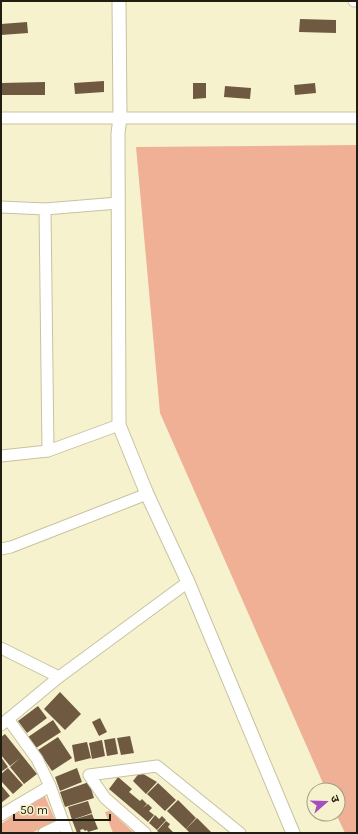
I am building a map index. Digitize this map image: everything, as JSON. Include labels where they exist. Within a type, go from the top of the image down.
[{"type":"street","points":[[119,1],[119,425],[147,494],[188,582],[293,833]]},
{"type":"street","points":[[1,118],[357,118]]},
{"type":"street","points":[[1,207],[45,208],[118,203]]},
{"type":"street","points":[[45,208],[48,450]]},
{"type":"street","points":[[1,456],[48,450],[119,425]]},
{"type":"street","points":[[1,553],[6,548],[147,494]]},
{"type":"street","points":[[44,833],[65,829],[50,786],[37,759],[5,722],[59,677],[188,582]]},
{"type":"street","points":[[1,648],[59,677]]},
{"type":"street","points":[[145,833],[105,798],[89,775],[157,766],[240,833]]},
{"type":"street","points":[[1,815],[50,786]]},
{"type":"shaded area","points":[[357,145],[357,833],[345,833],[340,822],[346,822],[346,782],[322,782],[160,413],[136,147]]},
{"type":"shaded area","points":[[44,794],[56,822],[31,833],[1,833],[1,824]]},
{"type":"shaded area","points":[[110,811],[134,833],[113,833],[105,812]]},
{"type":"building","points":[[300,19],[336,20],[336,33],[299,32]]},
{"type":"building","points":[[27,22],[28,33],[1,35],[1,24]]},
{"type":"building","points":[[104,81],[104,92],[75,94],[74,83]]},
{"type":"building","points":[[45,82],[45,95],[1,95],[1,83]]},
{"type":"building","points":[[193,83],[206,83],[206,98],[193,99]]},
{"type":"building","points":[[315,83],[316,93],[295,95],[294,85]]},
{"type":"building","points":[[225,86],[251,88],[250,99],[224,97]]},
{"type":"building","points":[[60,692],[81,714],[65,730],[44,709]]},
{"type":"building","points":[[38,706],[47,718],[27,733],[18,721]]},
{"type":"building","points":[[100,718],[107,732],[99,736],[92,722]]},
{"type":"building","points":[[53,720],[61,732],[36,748],[28,737]]},
{"type":"building","points":[[5,734],[37,774],[24,784],[10,767],[20,758],[10,766],[1,755],[1,737]]},
{"type":"building","points":[[130,736],[134,753],[121,755],[117,738]]},
{"type":"building","points":[[58,737],[72,758],[52,771],[38,750]]},
{"type":"building","points":[[115,738],[118,754],[107,756],[104,740]]},
{"type":"building","points":[[102,740],[105,756],[92,759],[89,743]]},
{"type":"building","points":[[87,742],[91,758],[75,762],[72,745]]},
{"type":"building","points":[[1,757],[8,767],[1,772]]},
{"type":"building","points":[[8,768],[23,785],[13,794],[1,781],[1,774]]},
{"type":"building","points":[[77,768],[82,782],[60,791],[55,777]]},
{"type":"building","points":[[140,772],[157,782],[146,794],[133,781]]},
{"type":"building","points":[[118,777],[132,789],[129,792],[140,801],[142,799],[147,804],[143,808],[148,804],[152,808],[149,811],[154,815],[148,822],[109,789]]},
{"type":"building","points":[[89,782],[94,798],[65,807],[60,792]]},
{"type":"building","points":[[158,783],[176,800],[165,811],[147,794]]},
{"type":"building","points":[[1,785],[10,796],[1,803]]},
{"type":"building","points":[[178,800],[196,818],[186,829],[167,811]]},
{"type":"building","points":[[88,801],[92,813],[72,820],[68,807]]},
{"type":"building","points":[[92,814],[98,829],[88,832],[87,830],[85,831],[83,829],[80,830],[81,833],[77,833],[72,820]]},
{"type":"building","points":[[155,815],[159,819],[162,816],[166,820],[157,830],[149,823]]},
{"type":"building","points":[[197,818],[212,833],[190,833],[186,829]]},
{"type":"building","points":[[166,821],[170,824],[168,827],[173,832],[160,833],[157,831]]}]
